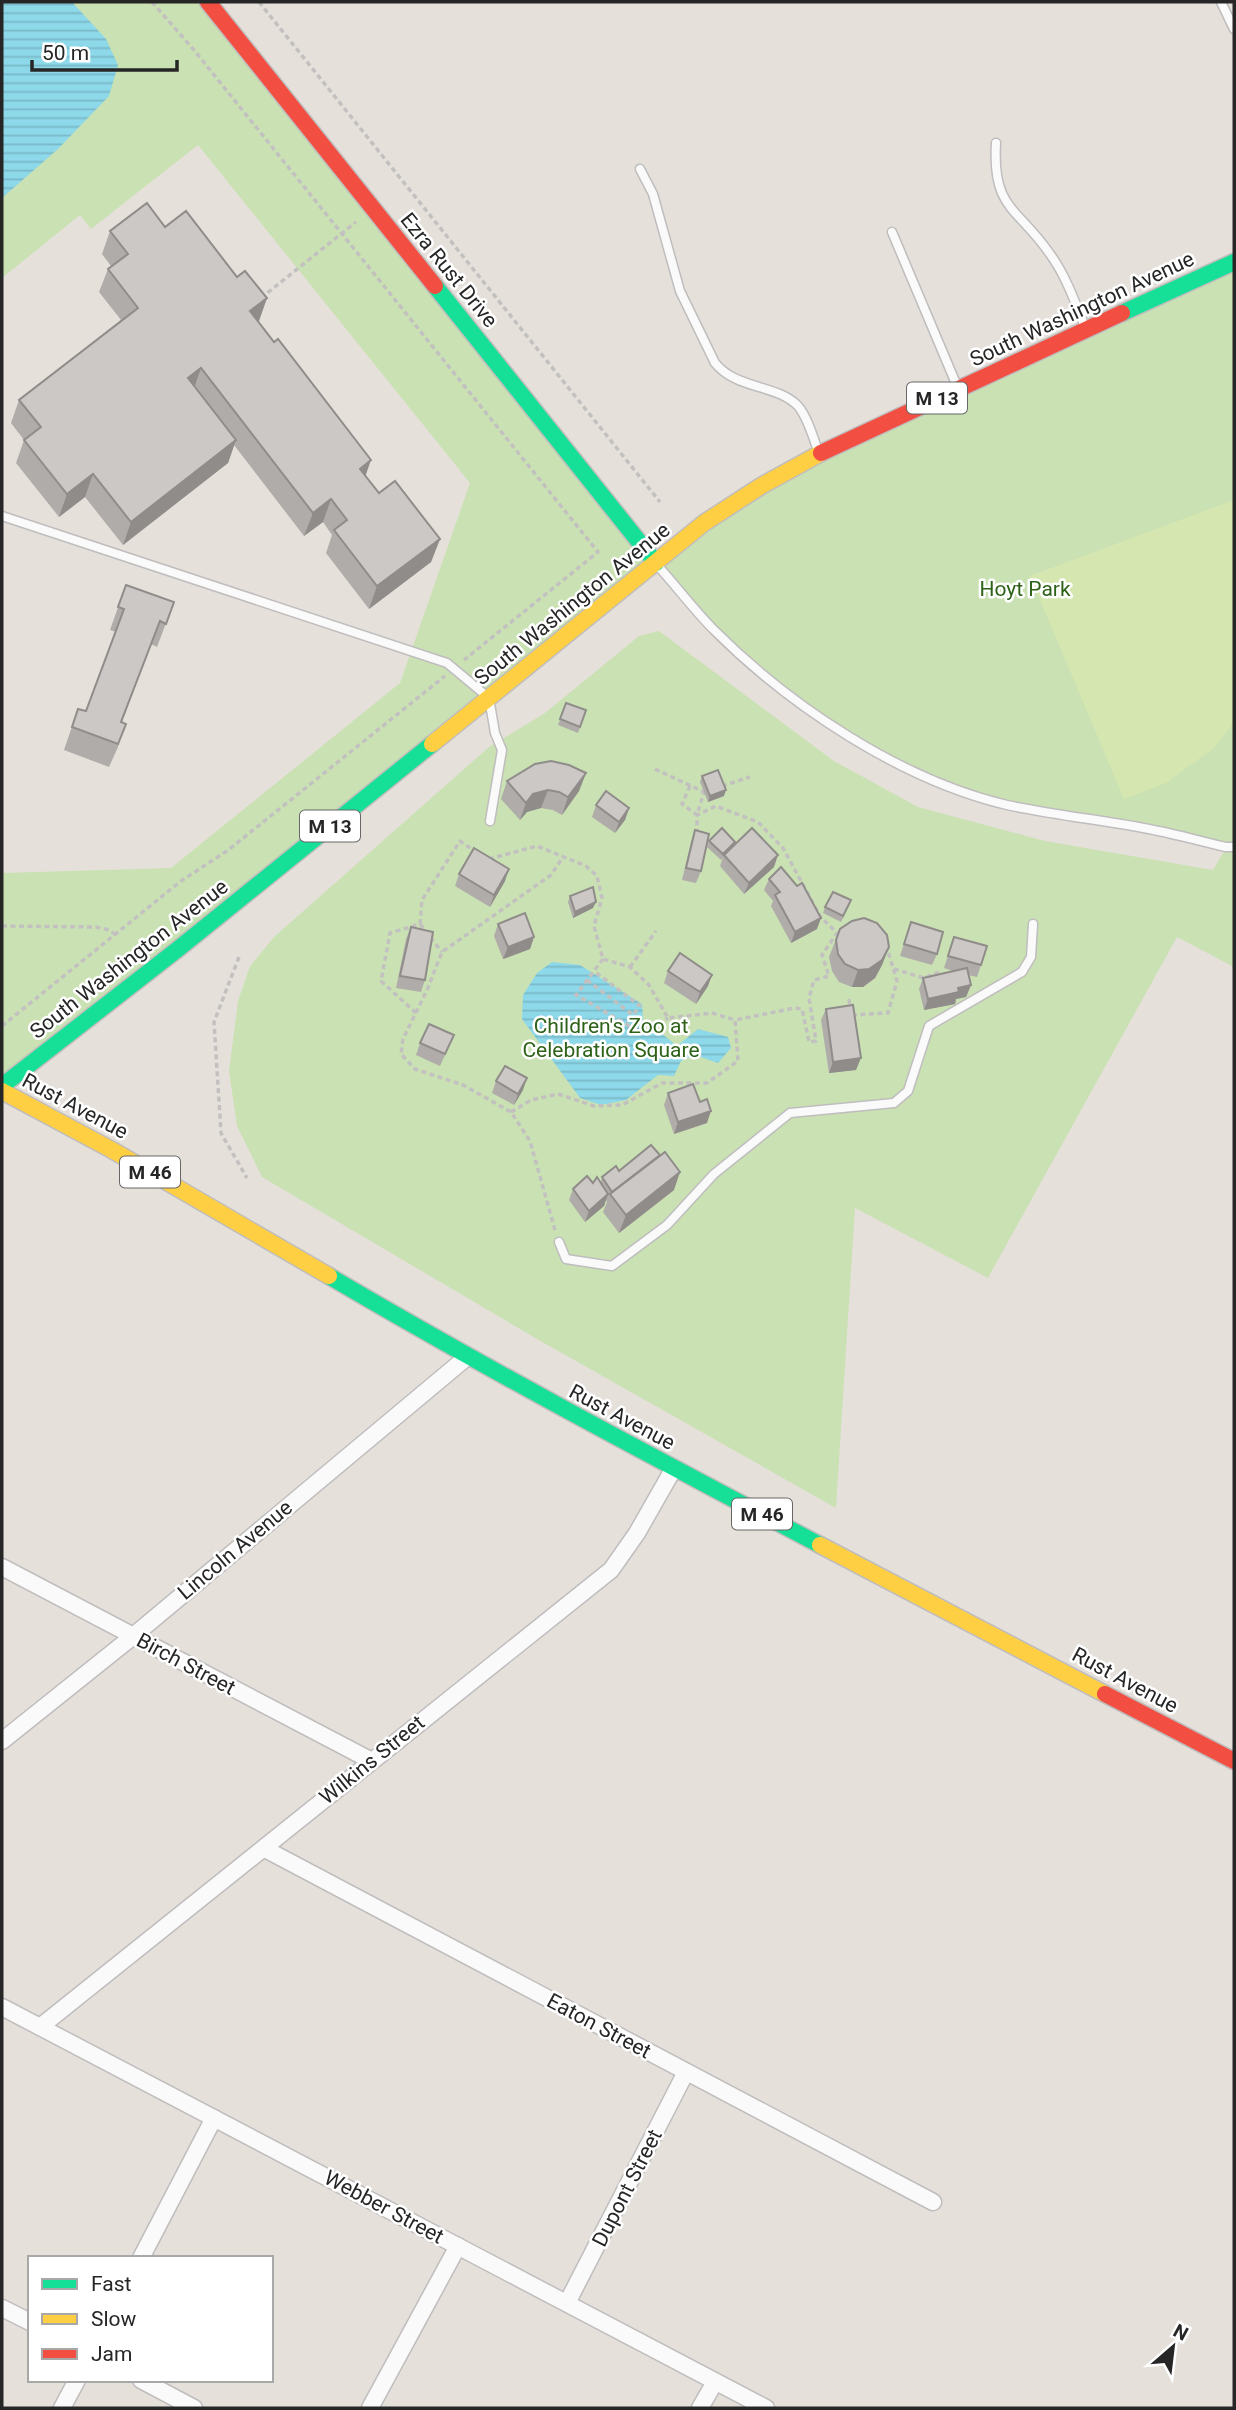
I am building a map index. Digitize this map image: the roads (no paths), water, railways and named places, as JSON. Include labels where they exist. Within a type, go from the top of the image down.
[{"type":"main road","name":"Ezra Rust Drive","points":[[209,2],[656,563]]},
{"type":"main road","name":"South Washington Avenue","points":[[2,1088],[704,523],[761,486],[820,454],[1234,262]]},
{"type":"main road","name":"Rust Avenue","points":[[2,1088],[467,1357],[1234,1760]]},
{"type":"street","name":"Lincoln Avenue","points":[[2,1741],[132,1637],[467,1357]]},
{"type":"street","name":"Wilkins Street","points":[[40,2027],[265,1849],[370,1760],[611,1570],[637,1533],[674,1468]]},
{"type":"street","name":"Birch Street","points":[[2,1567],[370,1760]]},
{"type":"street","name":"Eaton Street","points":[[265,1849],[933,2202]]},
{"type":"street","name":"Webber Street","points":[[2,2007],[766,2408]]},
{"type":"street","name":"Dupont Street","points":[[567,2303],[686,2072]]},
{"type":"street","points":[[142,2256],[214,2119]]},
{"type":"street","points":[[370,2408],[458,2246]]},
{"type":"street","points":[[2,2308],[28,2321]]},
{"type":"street","points":[[62,2408],[75,2382]]},
{"type":"street","points":[[145,2382],[194,2408]]},
{"type":"street","points":[[700,2408],[715,2382]]},
{"type":"lane","points":[[1222,2],[1234,29]]},
{"type":"lane","points":[[996,143],[996,179],[1002,196],[1059,267],[1086,330]]},
{"type":"lane","points":[[640,169],[653,194],[680,291],[715,363],[733,379],[796,403],[820,454]]},
{"type":"lane","points":[[892,232],[958,389]]},
{"type":"lane","points":[[2,516],[447,663],[489,698],[495,733],[502,750],[490,821]]},
{"type":"lane","points":[[656,563],[713,629],[763,674],[820,717],[880,755],[943,783],[1006,804],[1234,847]]},
{"type":"lane","points":[[559,1242],[566,1259],[612,1266],[667,1225],[713,1174],[790,1113],[894,1102],[908,1091],[929,1026],[1022,972],[1031,957],[1033,924]]},
{"type":"water","points":[[2,2],[72,2],[106,39],[118,65],[109,96],[58,149],[2,198]]},
{"type":"water","points":[[552,962],[580,965],[642,1004],[644,1032],[661,1033],[677,1046],[698,1029],[728,1037],[731,1048],[718,1063],[695,1055],[681,1061],[674,1076],[658,1075],[626,1100],[601,1105],[580,1098],[522,1019],[523,995],[537,973]]},
{"type":"park label","name":"Hoyt Park","points":[[1025,589]]},
{"type":"park label","name":"Children's Zoo at Celebration Square","points":[[611,1038]]}]
